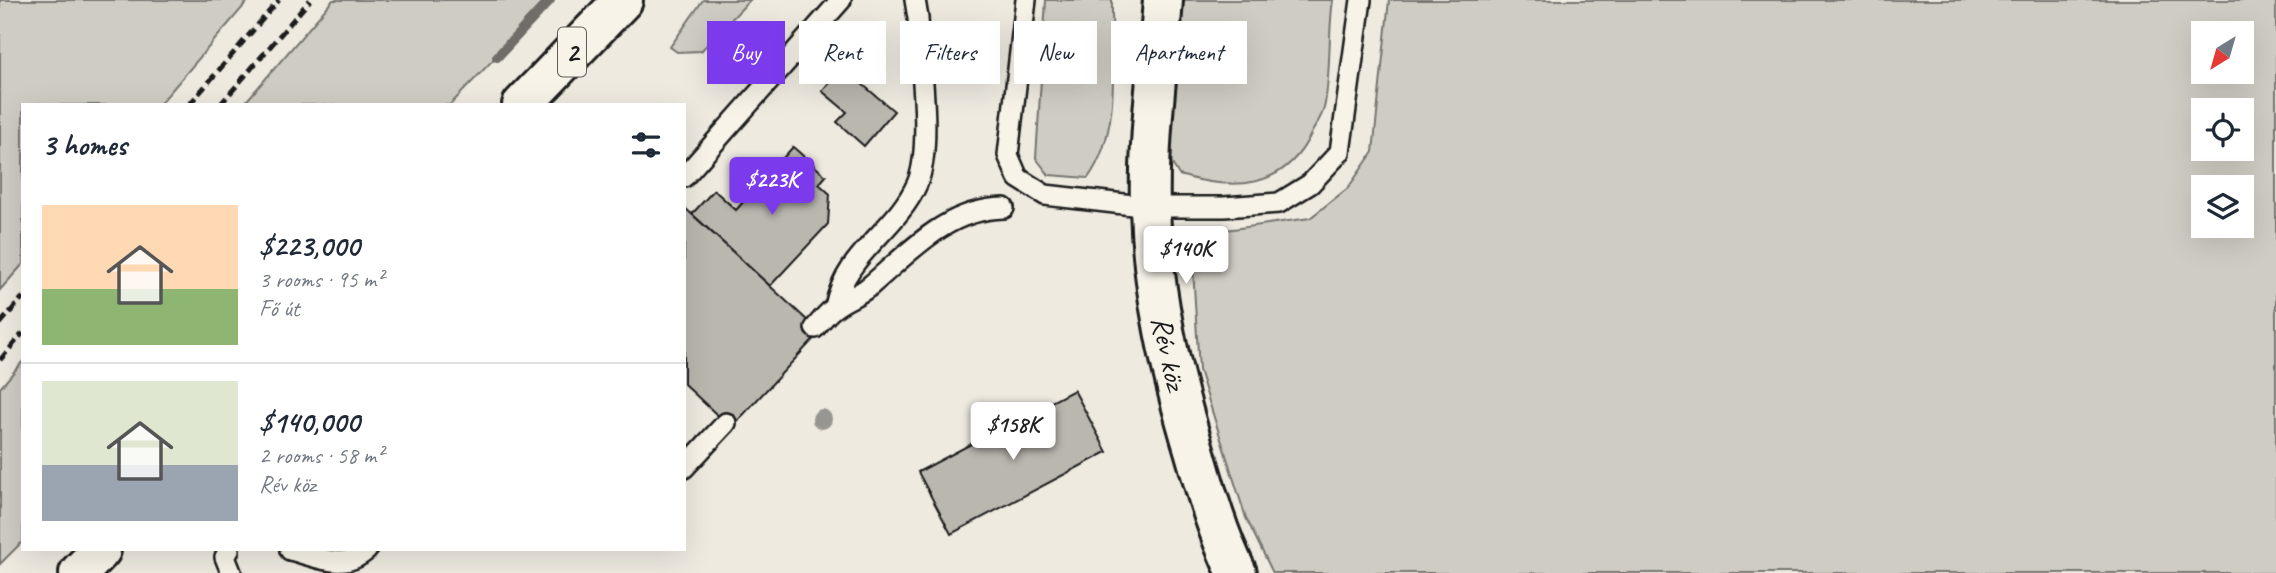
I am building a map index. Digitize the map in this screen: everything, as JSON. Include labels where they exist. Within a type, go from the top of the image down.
[{"type":"street","name":"2","points":[[524,103],[623,0]]},
{"type":"street","name":"Rév köz","points":[[1163,0],[1150,207],[1157,294],[1166,343],[1219,537],[1237,573]]},
{"type":"street","points":[[79,573],[100,551]]},
{"type":"lane","points":[[686,175],[841,0]]},
{"type":"lane","points":[[835,307],[838,290],[850,266],[905,203],[923,167],[920,45],[915,0]]},
{"type":"lane","points":[[1026,0],[1008,155],[1012,171],[1025,185],[1045,195],[1150,207],[1224,207],[1279,203],[1310,184],[1340,152],[1361,0]]},
{"type":"lane","points":[[815,328],[835,307],[869,287],[911,249],[948,222],[982,208],[1004,208]]},
{"type":"lane","points":[[686,466],[726,424]]},
{"type":"lane","points":[[228,551],[225,556],[231,572]]},
{"type":"lane","points":[[294,551],[341,563],[351,562],[367,551]]},
{"type":"shaded area","points":[[0,0],[249,0],[161,103],[21,103],[21,266],[0,290]]},
{"type":"shaded area","points":[[333,0],[550,0],[452,103],[245,103]]},
{"type":"shaded area","points":[[703,0],[750,0],[730,21],[707,21],[707,45],[701,51],[677,52],[670,47]]},
{"type":"shaded area","points":[[1046,0],[1112,0],[1111,116],[1099,159],[1088,178],[1049,175],[1036,158],[1041,84],[1097,84],[1097,21],[1045,21]]},
{"type":"shaded area","points":[[1184,0],[1333,0],[1328,84],[1323,111],[1301,151],[1288,165],[1273,175],[1238,184],[1179,175],[1171,162],[1174,84],[1247,84],[1247,21],[1179,21]]},
{"type":"shaded area","points":[[1389,0],[2276,0],[2276,573],[1273,573],[1246,518],[1199,370],[1191,235],[1310,218],[1348,188],[1373,152]]},
{"type":"shaded area","points":[[21,363],[21,543],[0,564],[0,388]]},
{"type":"building","points":[[828,84],[862,84],[894,111],[864,146],[837,122],[847,112],[822,91]]},
{"type":"building","points":[[793,147],[826,176],[819,184],[830,194],[828,224],[770,286],[692,214],[714,190],[736,210]]},
{"type":"building","points":[[686,209],[820,332],[731,428],[686,386]]},
{"type":"building","points":[[1074,390],[1107,452],[951,534],[918,472]]},
{"type":"waterway","points":[[497,57],[550,0]]},
{"type":"railway","points":[[191,103],[279,0]]},
{"type":"railway","points":[[222,103],[310,0]]},
{"type":"railway","points":[[0,324],[21,299]]},
{"type":"railway","points":[[0,360],[21,335]]}]
